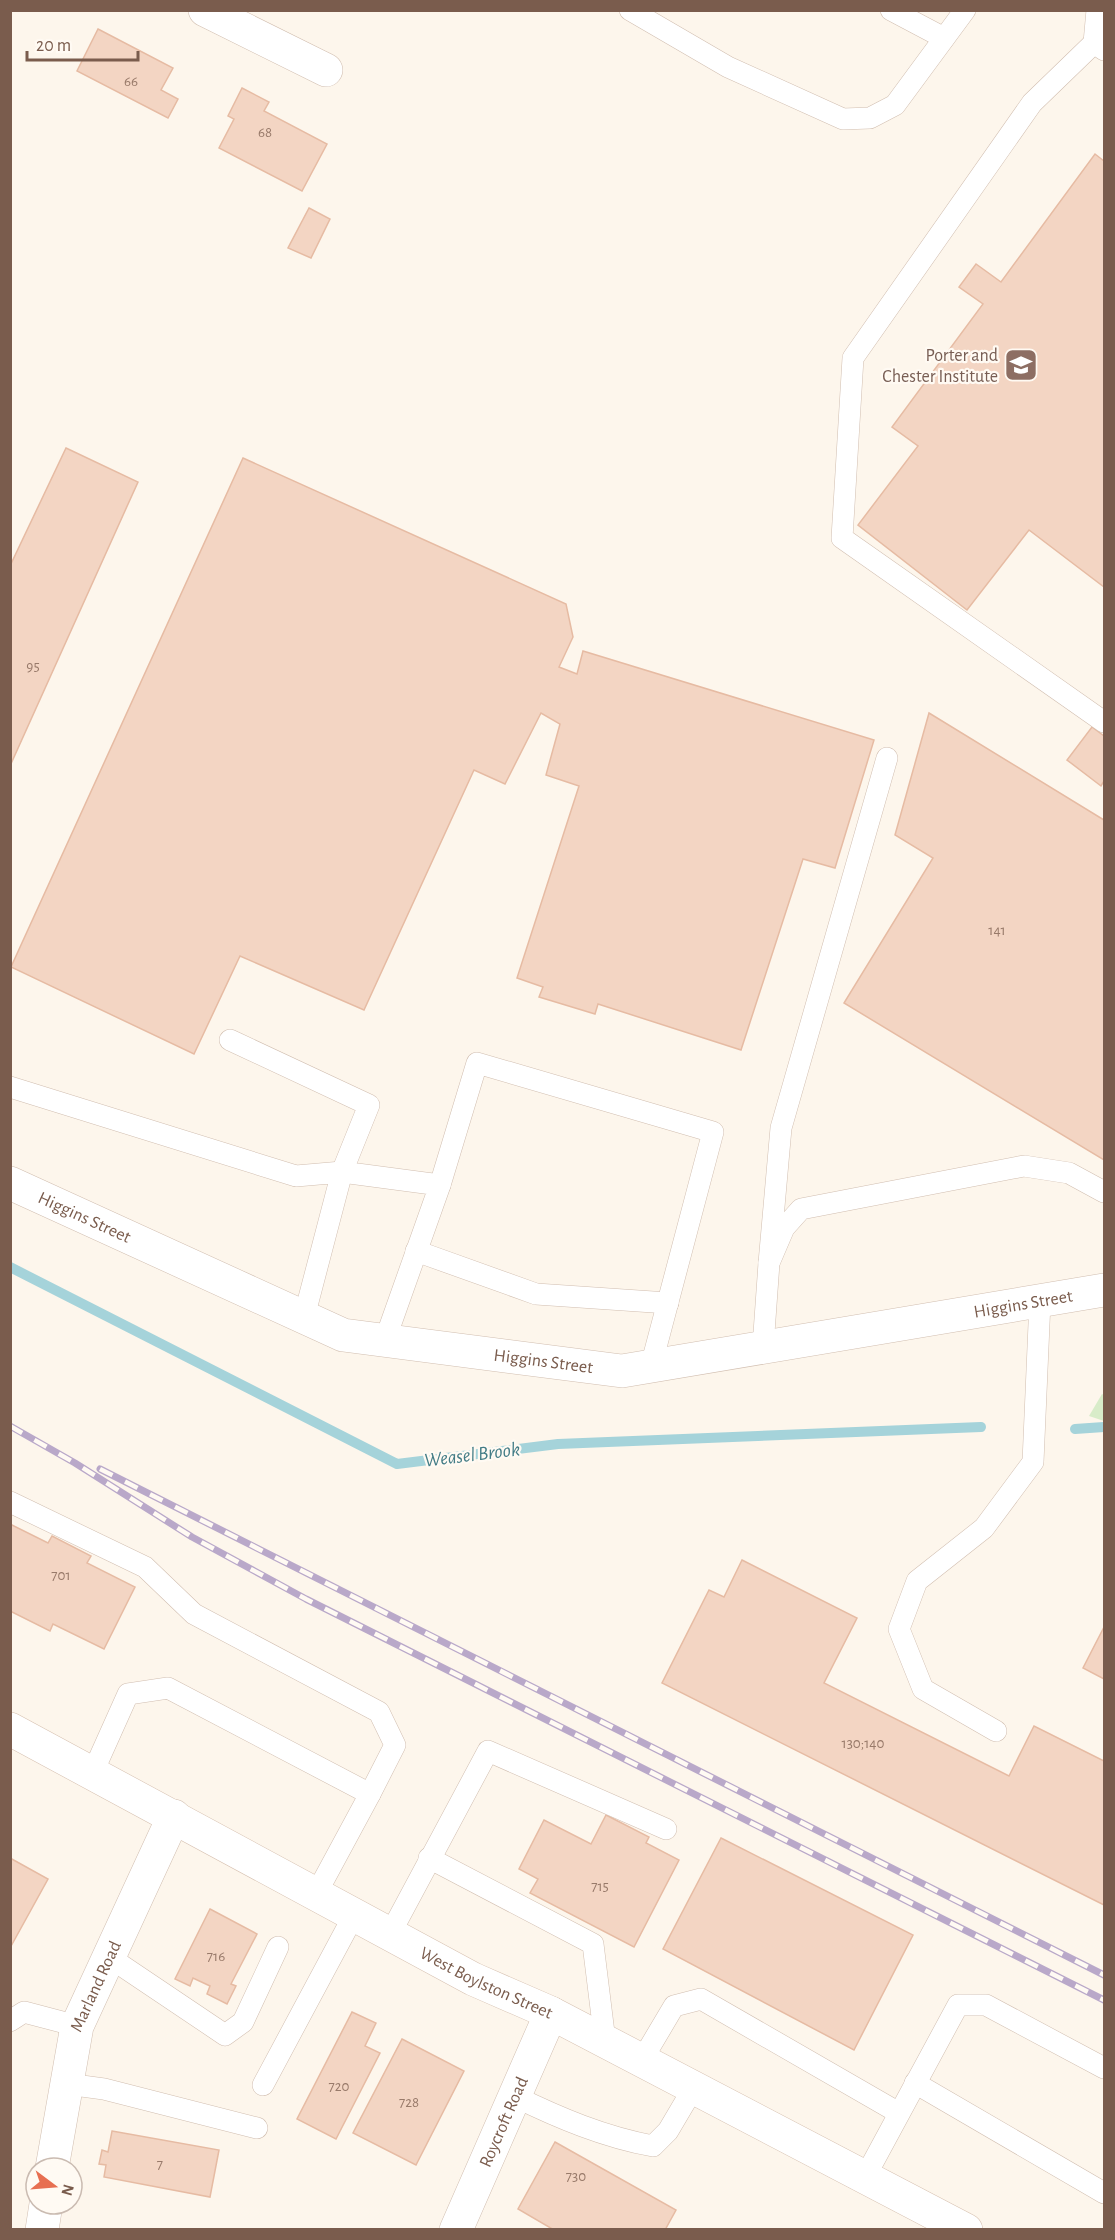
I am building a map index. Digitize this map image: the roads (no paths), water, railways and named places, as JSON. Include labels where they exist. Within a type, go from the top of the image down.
[{"type":"street","points":[[205,10],[326,70]]},
{"type":"street","name":"Higgins Street","points":[[10,1184],[343,1335],[622,1371],[1104,1290]]},
{"type":"street","name":"West Boylston Street","points":[[10,1729],[473,1979],[551,2013],[966,2229]]},
{"type":"street","name":"Marland Road","points":[[54,2156],[77,2026],[174,1816]]},
{"type":"street","name":"Roycroft Road","points":[[456,2229],[551,2013]]},
{"type":"lane","points":[[630,10],[728,67],[843,119],[870,118],[895,105],[965,10]]},
{"type":"lane","points":[[891,10],[944,39]]},
{"type":"lane","points":[[1097,10],[1099,46],[1032,103],[853,358],[842,538],[1104,722]]},
{"type":"lane","points":[[763,1347],[781,1128],[887,758]]},
{"type":"lane","points":[[230,1040],[369,1105],[342,1172],[304,1317]]},
{"type":"lane","points":[[385,1340],[440,1185],[477,1063],[713,1132],[651,1366]]},
{"type":"lane","points":[[10,1088],[296,1176],[342,1172],[440,1185]]},
{"type":"lane","points":[[769,1263],[784,1228],[801,1209],[1024,1166],[1069,1173],[1104,1192]]},
{"type":"lane","points":[[416,1251],[536,1294],[668,1303]]},
{"type":"lane","points":[[996,1731],[923,1689],[899,1629],[917,1581],[984,1528],[1033,1462],[1040,1301]]},
{"type":"lane","points":[[10,1502],[145,1567],[194,1614],[379,1712],[395,1745],[316,1894]]},
{"type":"lane","points":[[93,1772],[128,1694],[168,1688],[370,1794]]},
{"type":"lane","points":[[390,1934],[488,1751],[666,1828]]},
{"type":"lane","points":[[429,1858],[592,1944],[605,2041]]},
{"type":"lane","points":[[264,2085],[354,1915]]},
{"type":"lane","points":[[109,1958],[225,2035],[243,2022],[278,1947]]},
{"type":"lane","points":[[642,2060],[674,2006],[701,1999],[899,2113]]},
{"type":"lane","points":[[865,2177],[957,2005],[986,2005],[1104,2068]]},
{"type":"lane","points":[[10,2022],[24,2012],[77,2026]]},
{"type":"lane","points":[[67,2084],[104,2089],[257,2128]]},
{"type":"lane","points":[[915,2084],[1104,2193]]},
{"type":"lane","points":[[514,2096],[564,2120],[624,2141],[653,2146],[668,2131],[694,2087]]},
{"type":"waterway","name":"Weasel Brook","points":[[10,1267],[397,1464],[558,1444],[981,1427]]},
{"type":"waterway","name":"Weasel Brook","points":[[1075,1429],[1104,1427]]},
{"type":"railway","points":[[10,1426],[75,1463],[192,1537],[306,1599],[1104,2000]]},
{"type":"railway","points":[[100,1469],[1104,1975]]},
{"type":"place","name":"Porter and Chester Institute","points":[[1021,365]]}]
